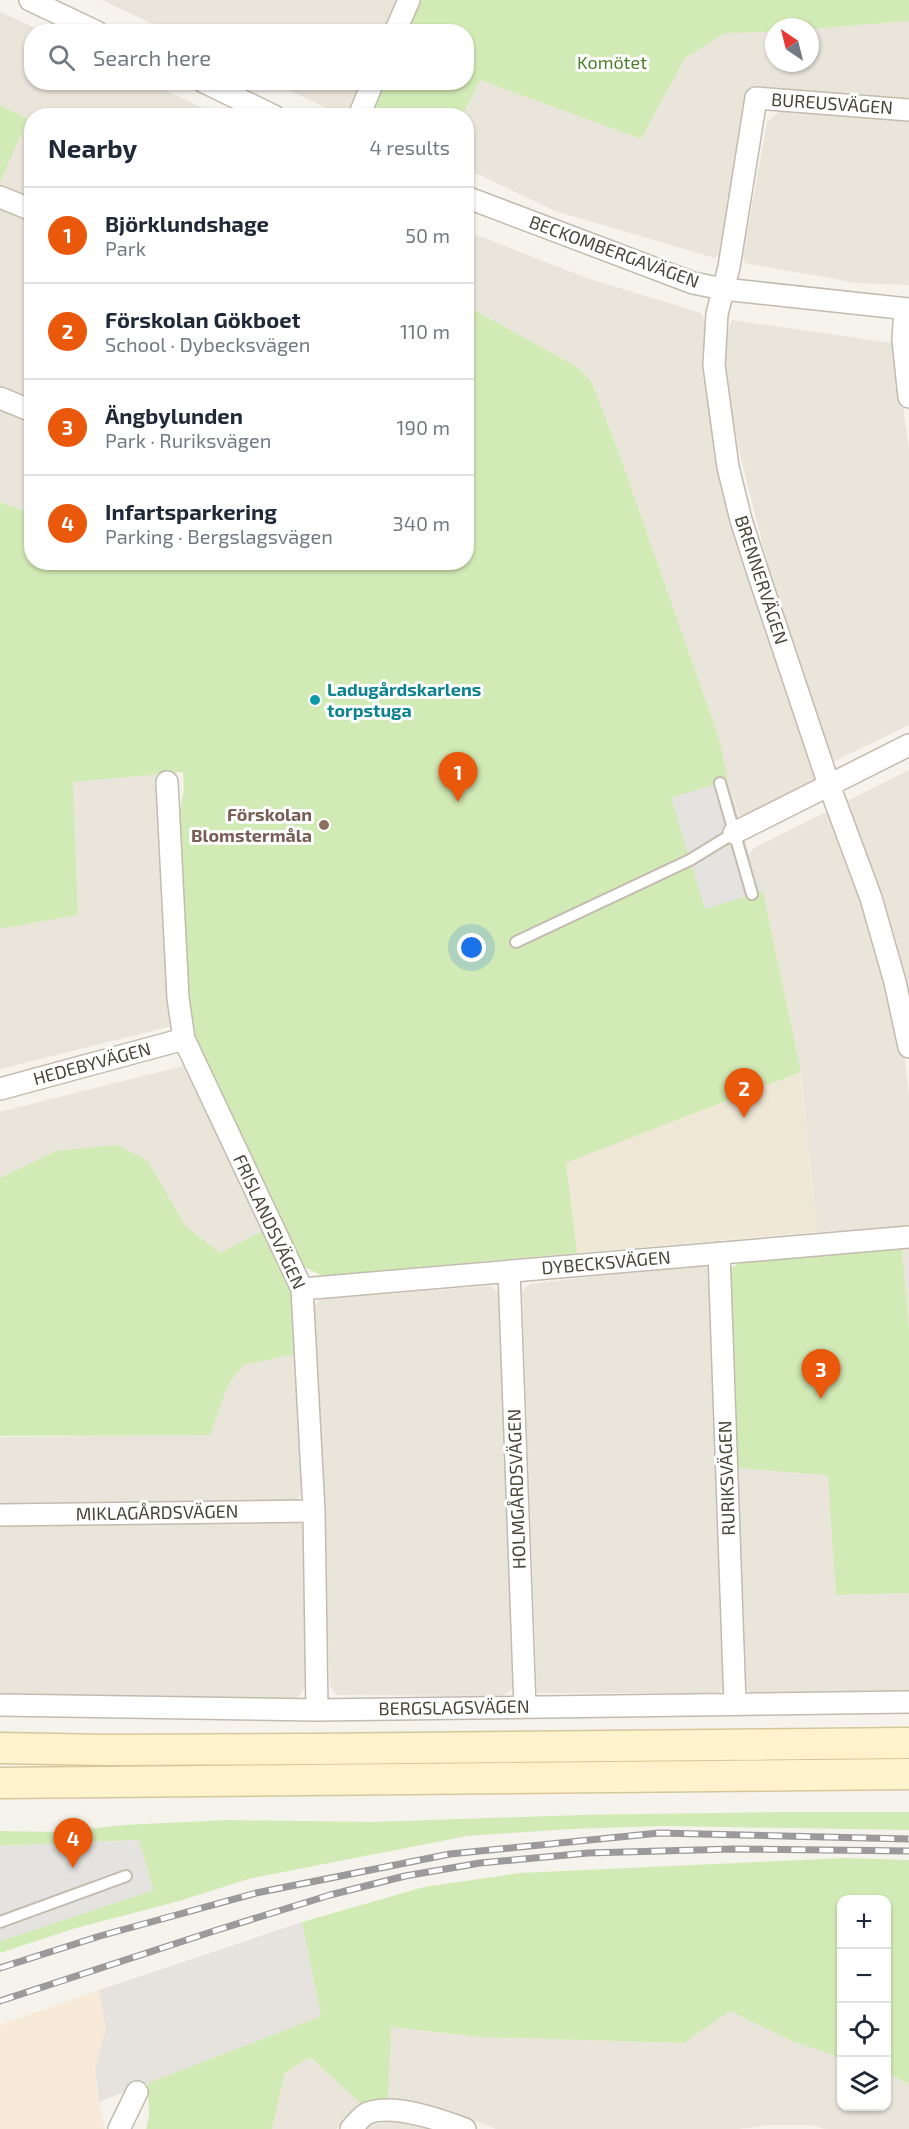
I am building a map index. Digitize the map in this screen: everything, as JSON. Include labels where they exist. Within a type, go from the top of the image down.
[{"type":"main road","points":[[4,1749],[315,1749],[909,1743]]},
{"type":"main road","points":[[0,1783],[909,1774]]},
{"type":"street","points":[[30,0],[80,24]]},
{"type":"street","points":[[398,24],[409,0]]},
{"type":"street","points":[[220,90],[258,108]]},
{"type":"street","points":[[362,108],[370,90]]},
{"type":"street","name":"BUREUSVÄGEN","points":[[756,98],[909,110]]},
{"type":"street","name":"BRENNERVÄGEN","points":[[756,98],[729,267],[717,314],[714,365],[728,467],[741,520],[760,579],[829,785],[871,898],[895,982],[909,1047]]},
{"type":"street","points":[[0,197],[24,207]]},
{"type":"street","name":"BECKOMBERGAVÄGEN","points":[[474,200],[693,283],[723,289],[907,309]]},
{"type":"street","points":[[907,309],[903,340],[909,397]]},
{"type":"street","points":[[0,398],[24,408]]},
{"type":"street","points":[[734,833],[909,745]]},
{"type":"street","name":"FRISLANDSVÄGEN","points":[[167,782],[178,998],[184,1039],[303,1289],[314,1511],[317,1710]]},
{"type":"street","name":"HEDEBYVÄGEN","points":[[0,1089],[184,1039]]},
{"type":"street","name":"DYBECKSVÄGEN","points":[[303,1289],[909,1237]]},
{"type":"street","name":"RURIKSVÄGEN","points":[[719,1253],[735,1704]]},
{"type":"street","name":"HOLMGÅRDSVÄGEN","points":[[509,1271],[525,1707]]},
{"type":"street","name":"MIKLAGÅRDSVÄGEN","points":[[0,1515],[314,1511]]},
{"type":"street","name":"BERGSLAGSVÄGEN","points":[[0,1705],[317,1710],[909,1702]]},
{"type":"street","points":[[119,2129],[137,2092]]},
{"type":"street","points":[[351,2129],[367,2113],[392,2111],[430,2116],[465,2129]]},
{"type":"lane","points":[[720,783],[752,894]]},
{"type":"lane","points":[[516,942],[690,860],[734,833]]},
{"type":"lane","points":[[0,1922],[126,1876]]},
{"type":"shaded area","points":[[102,0],[400,0],[390,24],[153,24]]},
{"type":"shaded area","points":[[0,12],[27,24],[24,24],[24,90],[164,90],[204,108],[24,108],[24,117],[0,105]]},
{"type":"shaded area","points":[[909,21],[909,102],[769,93],[738,156],[720,255],[715,258],[555,211],[474,172],[474,108],[467,108],[480,80],[641,139],[685,58],[725,33],[765,32],[765,72],[819,72],[819,28]]},
{"type":"shaded area","points":[[289,90],[362,90],[354,108],[326,108]]},
{"type":"shaded area","points":[[784,108],[909,119],[909,285],[857,283],[745,263],[743,255],[767,122]]},
{"type":"shaded area","points":[[24,128],[24,199],[0,187]]},
{"type":"shaded area","points":[[0,205],[24,216],[24,400],[0,390]]},
{"type":"shaded area","points":[[474,234],[587,278],[701,313],[707,325],[704,368],[717,469],[730,523],[819,766],[816,784],[748,819],[740,817],[728,780],[720,741],[620,456],[592,383],[579,368],[474,310]]},
{"type":"shaded area","points":[[732,320],[891,343],[895,350],[909,449],[909,725],[833,762],[771,577],[731,419],[725,382],[724,341]]},
{"type":"shaded area","points":[[0,406],[24,415],[24,511],[0,502]]},
{"type":"shaded area","points":[[909,770],[909,1012],[845,802]]},
{"type":"shaded area","points":[[158,774],[172,1026],[0,1069],[0,929],[78,915],[73,782]]},
{"type":"shaded area","points":[[728,780],[749,855],[763,891],[705,909],[671,798]]},
{"type":"shaded area","points":[[824,813],[833,815],[887,980],[905,1059],[909,1097],[909,1228],[817,1232],[801,1072],[763,891],[749,855],[754,848]]},
{"type":"shaded area","points":[[183,1066],[264,1230],[220,1253],[185,1225],[148,1161],[56,1151],[0,1178],[0,1112]]},
{"type":"shaded area","points":[[801,1072],[817,1232],[577,1253],[566,1163]]},
{"type":"shaded area","points":[[909,1247],[909,1330],[902,1248]]},
{"type":"shaded area","points":[[700,1264],[709,1269],[726,1685],[718,1693],[537,1693],[522,1291],[530,1284]]},
{"type":"shaded area","points":[[491,1286],[499,1294],[513,1688],[504,1696],[336,1695],[330,1686],[313,1307],[321,1299]]},
{"type":"shaded area","points":[[296,1354],[303,1492],[292,1505],[0,1506],[0,1437],[209,1435],[227,1387],[243,1365]]},
{"type":"shaded area","points":[[737,1468],[829,1474],[836,1595],[909,1593],[909,1694],[752,1695],[746,1688]]},
{"type":"shaded area","points":[[295,1520],[304,1526],[309,1683],[297,1698],[0,1697],[0,1522]]},
{"type":"shaded area","points":[[139,1840],[153,1890],[0,1941],[0,1846]]},
{"type":"shaded area","points":[[302,1922],[321,2016],[99,2102],[95,2069],[106,2029],[99,1990]]},
{"type":"shaded area","points":[[99,1990],[106,2029],[95,2069],[97,2095],[105,2129],[0,2129],[0,2025]]},
{"type":"shaded area","points":[[730,2011],[792,2041],[837,2057],[837,2111],[891,2111],[891,2075],[909,2084],[909,2129],[825,2129],[812,2125],[768,2125],[738,2129],[496,2129],[434,2106],[388,2098],[390,2027],[480,2037],[683,2043]]},
{"type":"shaded area","points":[[310,2057],[361,2104],[336,2129],[272,2129],[285,2073]]},
{"type":"shaded area","points":[[392,2121],[424,2125],[433,2129],[366,2129],[371,2125]]},
{"type":"green space","name":"Komötet","points":[[418,0],[909,0],[909,21],[819,28],[819,18],[765,18],[765,32],[725,33],[685,58],[641,139],[480,80],[466,108],[372,108],[380,90],[474,90],[474,24],[407,24]]},
{"type":"green space","points":[[0,105],[24,117],[24,128],[0,183]]},
{"type":"green space","points":[[474,310],[579,368],[592,383],[620,456],[720,741],[728,780],[749,855],[763,891],[801,1072],[566,1163],[577,1253],[323,1276],[302,1266],[190,1037],[179,814],[184,789],[183,772],[73,782],[78,915],[0,929],[0,502],[24,511],[24,570],[474,570]]},
{"type":"green space","points":[[117,1145],[148,1161],[185,1225],[220,1253],[264,1230],[296,1309],[296,1354],[243,1365],[227,1387],[210,1435],[0,1436],[0,1178],[56,1151]]},
{"type":"green space","points":[[902,1248],[909,1330],[909,1593],[836,1595],[828,1475],[737,1468],[728,1275],[731,1268],[739,1263]]},
{"type":"green space","points":[[909,1812],[909,1830],[662,1826],[467,1836],[248,1879],[183,1900],[76,1928],[0,1953],[0,1941],[153,1890],[139,1840],[0,1846],[0,1831],[58,1832],[124,1825],[227,1820],[372,1822],[580,1815]]},
{"type":"green space","points":[[845,1858],[909,1860],[909,2084],[891,2075],[891,1895],[837,1895],[837,2057],[792,2041],[730,2011],[684,2043],[480,2037],[391,2027],[388,2098],[361,2104],[310,2057],[285,2073],[272,2129],[146,2129],[149,2117],[148,2083],[321,2016],[302,1922],[424,1887],[520,1873]]},
{"type":"railway","points":[[0,1968],[100,1936],[256,1893],[450,1854],[659,1833],[909,1839]]},
{"type":"railway","points":[[0,2001],[330,1895],[405,1876],[480,1863],[588,1853],[733,1849],[909,1851]]},
{"type":"place","name":"Ladugårdskarlens torpstuga","points":[[315,700]]},
{"type":"place","name":"Björklundshage","points":[[458,802]]},
{"type":"place","name":"Förskolan Blomstermåla","points":[[324,825]]},
{"type":"place","name":"Förskolan Gökboet","points":[[744,1118]]},
{"type":"place","name":"Ängbylunden","points":[[821,1399]]},
{"type":"place","name":"Infartsparkering","points":[[73,1868]]}]
